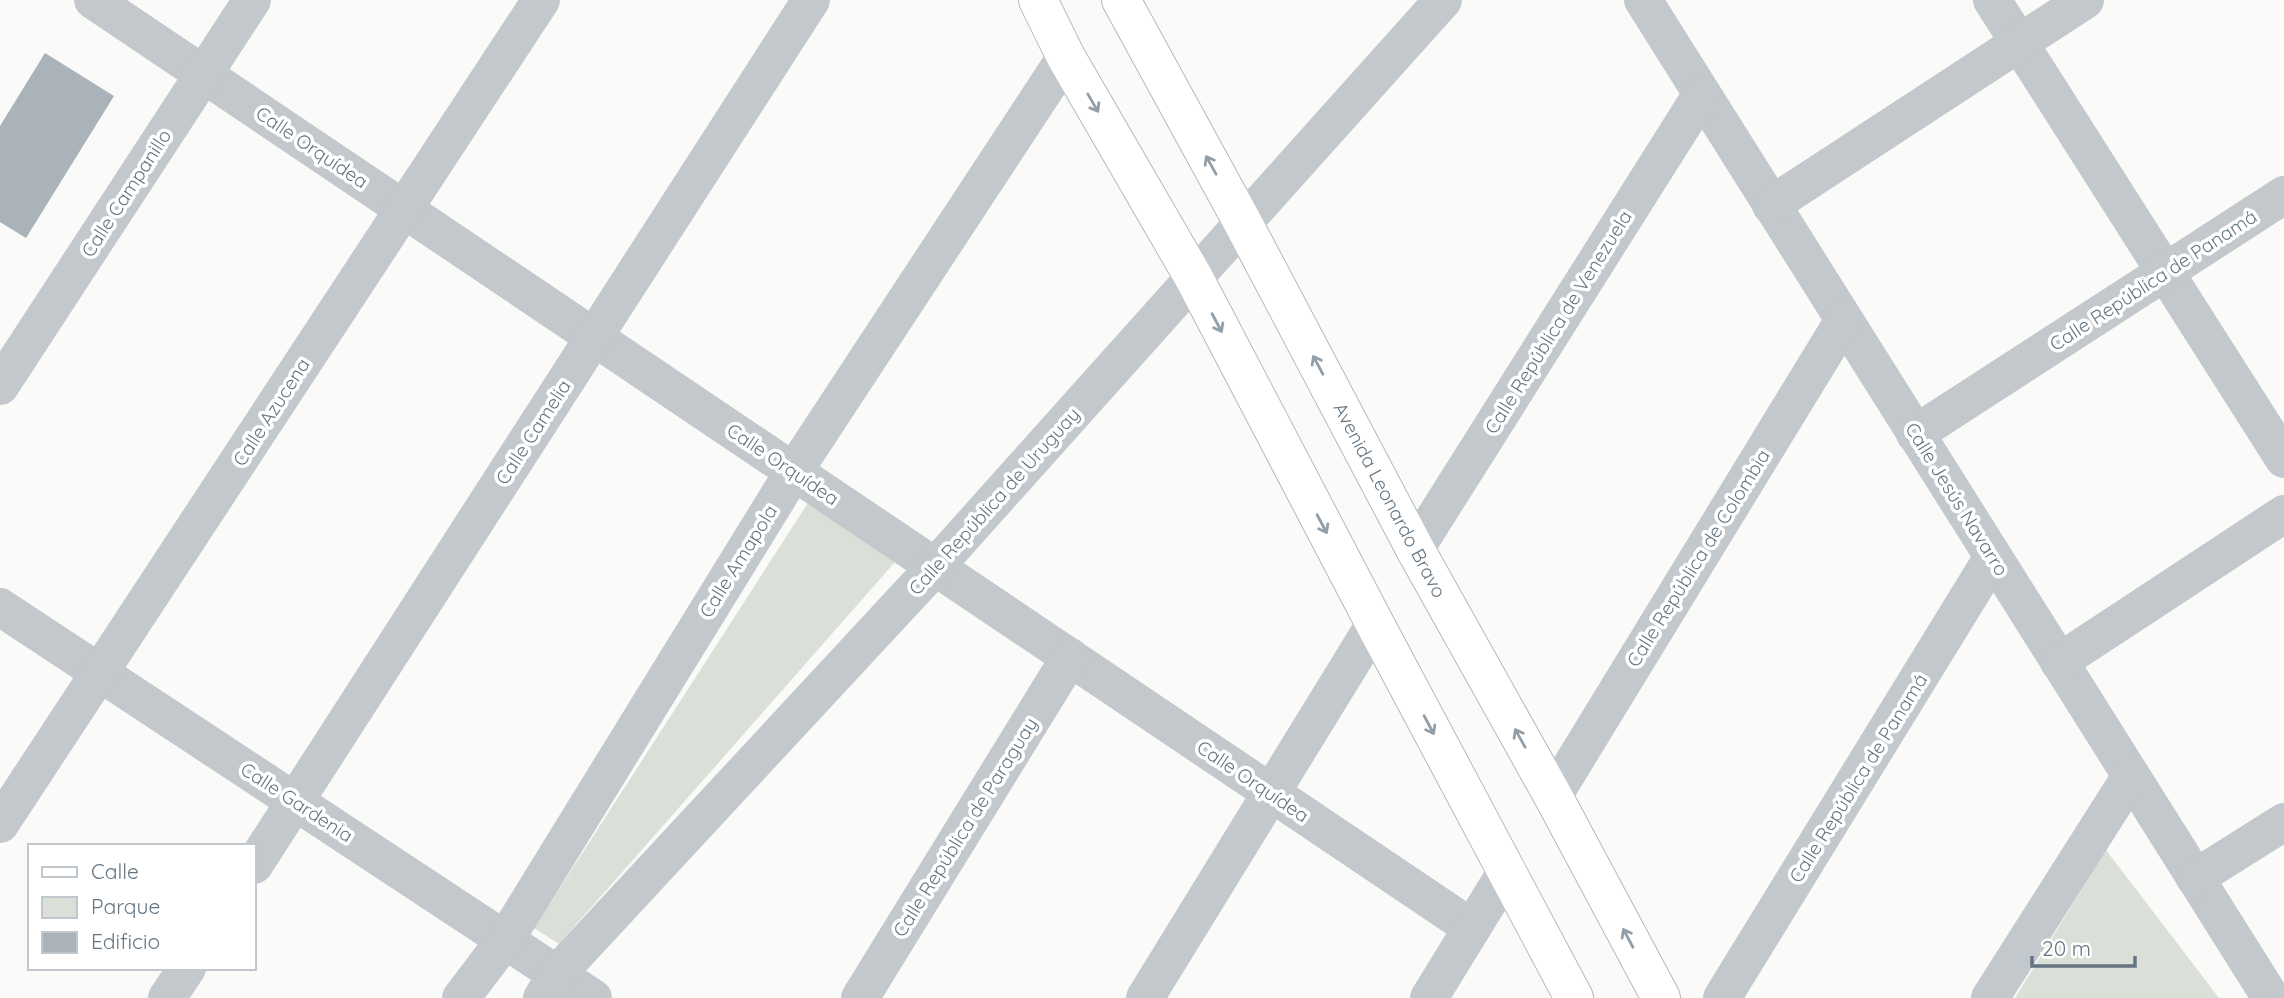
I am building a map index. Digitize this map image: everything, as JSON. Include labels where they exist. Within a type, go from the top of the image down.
[{"type":"street","name":"Calle Orquídea","points":[[93,0],[1472,928]]},
{"type":"street","name":"Calle Campanillo","points":[[0,386],[252,0]]},
{"type":"street","name":"Calle Azucena","points":[[0,824],[541,0]]},
{"type":"street","name":"Calle Camelia","points":[[256,862],[811,0]]},
{"type":"street","points":[[1038,0],[1066,57],[1194,278],[1574,998]]},
{"type":"street","name":"Avenida Leonardo Bravo","points":[[1121,0],[1243,223],[1415,549],[1553,796],[1661,998]]},
{"type":"street","name":"Calle República de Uruguay","points":[[550,986],[934,568],[1443,0]]},
{"type":"street","name":"Calle Jesús Navarro","points":[[1643,0],[2270,998]]},
{"type":"street","points":[[1992,0],[2284,458]]},
{"type":"street","points":[[1771,205],[2085,0]]},
{"type":"street","name":"Calle Amapola","points":[[461,998],[505,940],[794,471],[1066,57]]},
{"type":"street","name":"Calle República de Venezuela","points":[[1415,549],[1702,94]]},
{"type":"street","name":"Calle República de Panamá","points":[[1915,434],[2284,195]]},
{"type":"street","name":"Calle República de Colombia","points":[[1553,796],[1844,320]]},
{"type":"street","points":[[2059,662],[2284,514]]},
{"type":"street","name":"Calle República de Panamá","points":[[1722,998],[1993,557]]},
{"type":"street","name":"Calle Gardenia","points":[[0,607],[505,940],[550,986],[593,998]]},
{"type":"street","points":[[1145,998],[1375,625]]},
{"type":"street","name":"Calle República de Paraguay","points":[[860,998],[1069,657]]},
{"type":"street","points":[[1990,998],[2131,776]]},
{"type":"street","points":[[2195,878],[2284,822]]},
{"type":"street","points":[[1429,998],[1507,871]]},
{"type":"street","points":[[167,998],[186,970]]},
{"type":"green space","points":[[808,503],[895,562],[559,944],[534,928]]},
{"type":"green space","points":[[2106,850],[2219,998],[2015,998]]},
{"type":"building","points":[[45,53],[114,96],[26,238],[0,222],[0,126]]}]
